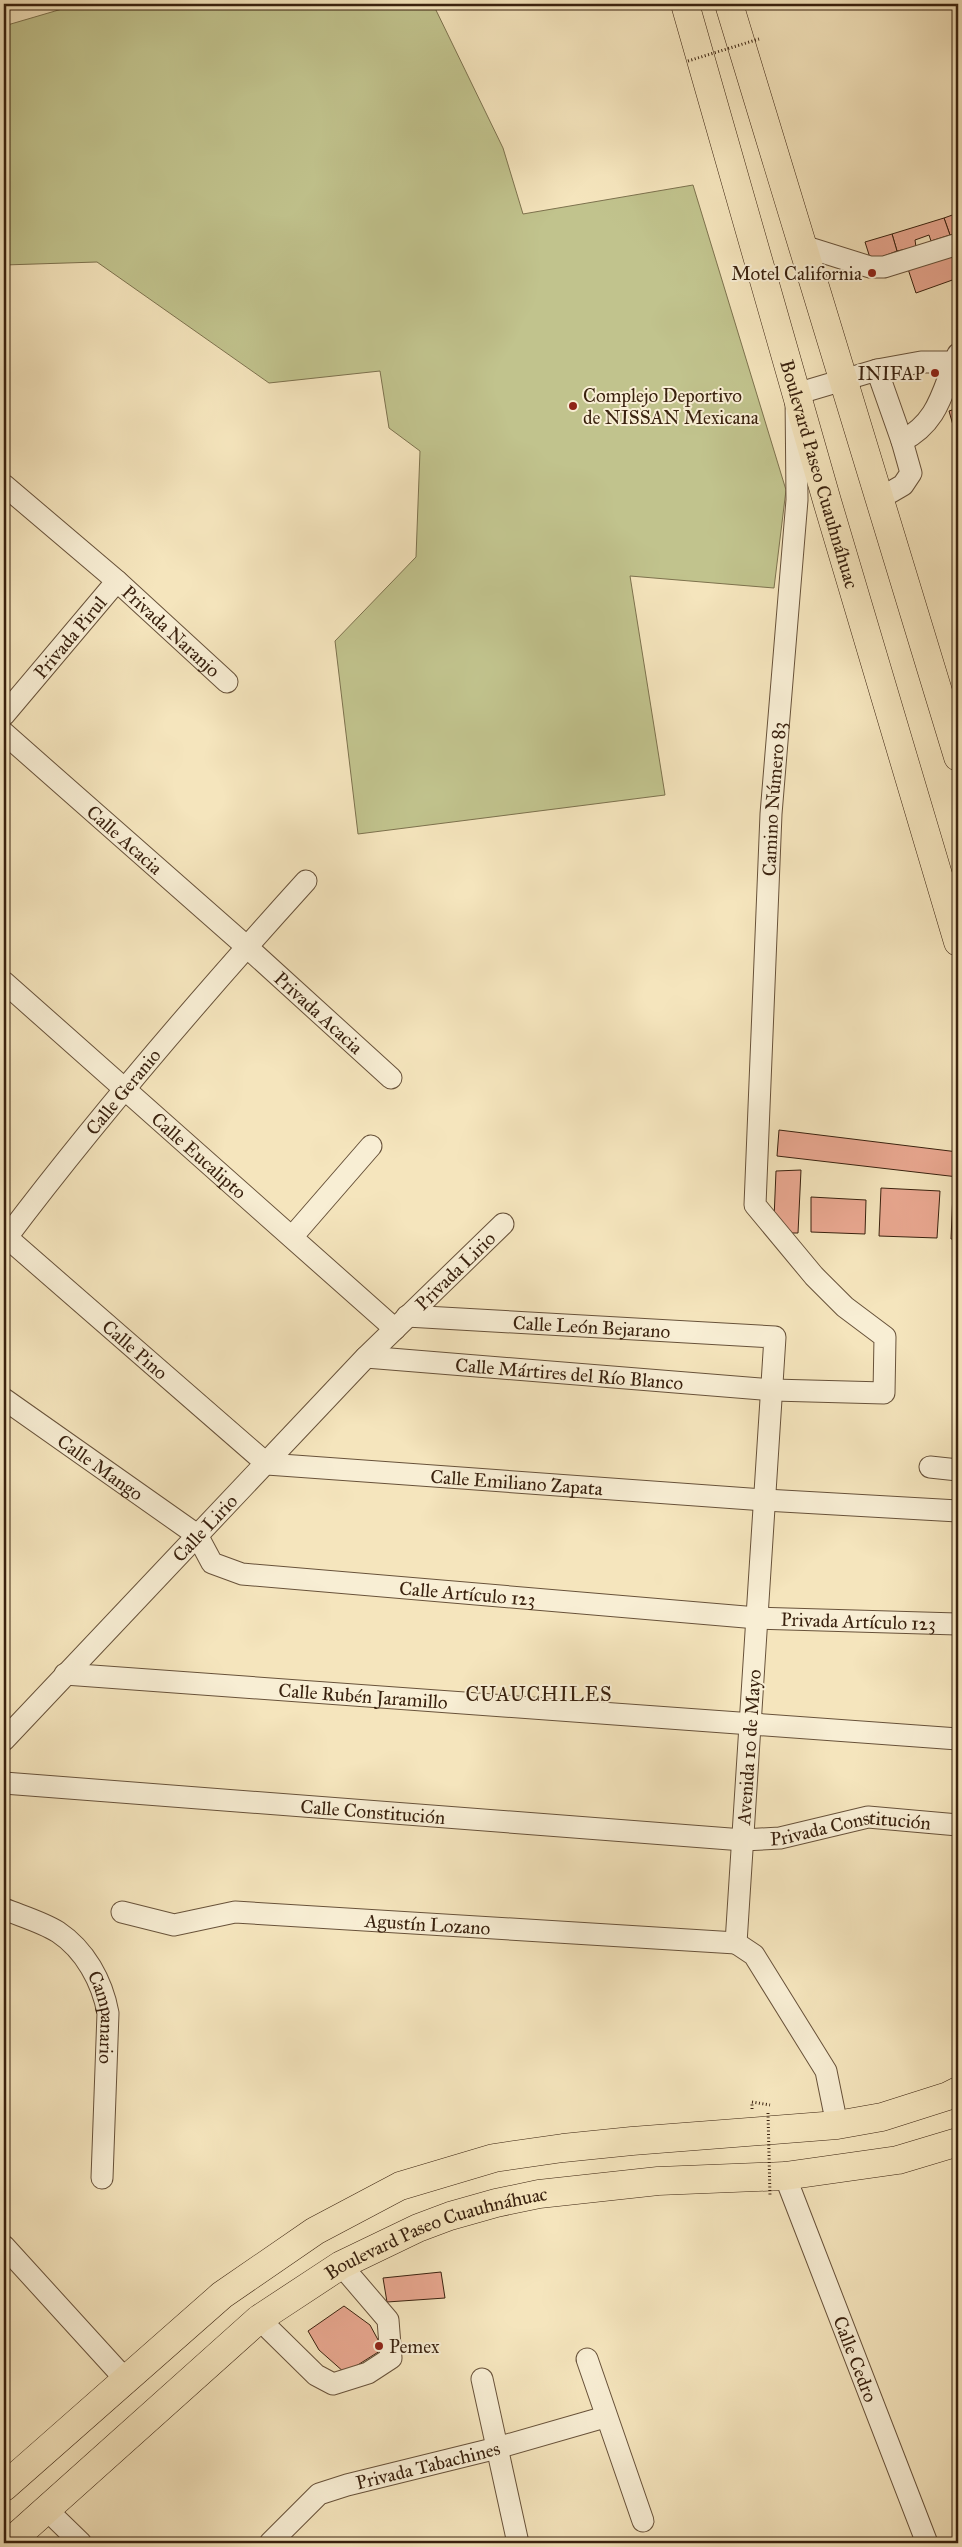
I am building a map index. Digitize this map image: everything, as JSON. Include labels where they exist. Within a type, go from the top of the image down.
[{"type":"main road","name":"Boulevard Paseo Cuauhnáhuac","points":[[685,4],[796,394],[958,942]]},
{"type":"main road","points":[[730,4],[958,757]]},
{"type":"main road","points":[[4,2487],[222,2295],[315,2231],[400,2186],[494,2158],[563,2148],[765,2129],[837,2126],[882,2117],[958,2091]]},
{"type":"main road","name":"Boulevard Paseo Cuauhnáhuac","points":[[9,2543],[259,2319],[342,2265],[418,2228],[450,2216],[496,2203],[539,2194],[709,2178],[778,2186],[898,2160],[958,2142]]},
{"type":"street","points":[[803,246],[870,267],[884,267],[911,261],[958,244]]},
{"type":"street","points":[[796,394],[877,370],[956,358],[934,414],[918,433],[902,441]]},
{"type":"street","points":[[877,370],[911,473],[903,485],[880,499]]},
{"type":"street","name":"Camino Número 83","points":[[755,1205],[771,814],[797,500],[796,394]]},
{"type":"street","name":"Privada Naranjo","points":[[4,486],[116,581],[227,682]]},
{"type":"street","name":"Privada Pirul","points":[[4,715],[116,581]]},
{"type":"street","name":"Calle Acacia","points":[[4,733],[247,947]]},
{"type":"street","name":"Calle Geranio","points":[[5,1238],[125,1090],[306,881]]},
{"type":"street","name":"Privada Acacia","points":[[247,947],[391,1078]]},
{"type":"street","name":"Calle Eucalipto","points":[[4,982],[292,1236],[401,1322]]},
{"type":"street","points":[[292,1236],[371,1146]]},
{"type":"street","name":"Calle Mártires del Río Blanco","points":[[366,1357],[773,1390],[884,1392],[885,1337],[845,1307],[814,1276],[755,1205]]},
{"type":"street","name":"Privada Lirio","points":[[401,1322],[503,1224]]},
{"type":"street","name":"Calle Pino","points":[[5,1238],[268,1464]]},
{"type":"street","name":"Calle León Bejarano","points":[[401,1322],[775,1337]]},
{"type":"street","name":"Calle Lirio","points":[[4,1740],[401,1322]]},
{"type":"street","name":"Avenida 10 de Mayo","points":[[736,1943],[775,1337]]},
{"type":"street","name":"Calle Mango","points":[[4,1399],[197,1535]]},
{"type":"street","name":"Calle Emiliano Zapata","points":[[268,1464],[765,1500],[958,1511]]},
{"type":"street","points":[[930,1467],[958,1470]]},
{"type":"street","name":"Calle Artículo 123","points":[[197,1535],[212,1563],[242,1574],[757,1618]]},
{"type":"street","name":"Privada Artículo 123","points":[[757,1618],[958,1624]]},
{"type":"street","name":"Calle Rubén Jaramillo","points":[[66,1674],[958,1739]]},
{"type":"street","name":"Calle Constitución","points":[[4,1783],[743,1840]]},
{"type":"street","name":"Privada Constitución","points":[[743,1840],[780,1838],[868,1817],[958,1825]]},
{"type":"street","name":"Campanario","points":[[4,1908],[57,1932],[86,1958],[104,1992],[108,2013],[102,2178]]},
{"type":"street","name":"Agustín Lozano","points":[[122,1912],[174,1925],[235,1912],[736,1943]]},
{"type":"street","points":[[736,1943],[754,1955],[826,2071],[837,2126]]},
{"type":"street","name":"Calle Cedro","points":[[778,2186],[927,2543]]},
{"type":"street","points":[[4,2246],[126,2380]]},
{"type":"street","points":[[259,2319],[316,2376],[333,2384],[368,2373],[391,2358],[388,2320],[342,2265]]},
{"type":"street","points":[[587,2359],[605,2417],[643,2521]]},
{"type":"street","points":[[482,2379],[518,2543]]},
{"type":"street","name":"Privada Tabachines","points":[[270,2543],[319,2494],[347,2485],[497,2448],[605,2417]]},
{"type":"street","points":[[46,2509],[81,2543]]},
{"type":"path","points":[[688,60],[759,39]]},
{"type":"path","points":[[768,2113],[778,2186]]},
{"type":"green space","name":"Complejo Deportivo de NISSAN Mexicana","points":[[79,4],[433,4],[503,148],[523,214],[693,185],[786,490],[774,588],[630,576],[665,795],[358,834],[335,641],[416,557],[420,451],[389,428],[380,371],[269,383],[97,262],[4,265],[4,26]]},
{"type":"building","points":[[958,213],[958,233],[950,235],[944,218]]},
{"type":"building","points":[[944,218],[950,235],[931,241],[929,235],[915,240],[916,247],[897,251],[892,234]]},
{"type":"building","points":[[892,234],[897,251],[871,261],[865,242]]},
{"type":"building","points":[[955,255],[958,264],[958,278],[916,293],[908,269]]},
{"type":"building","points":[[958,408],[958,443],[949,411]]},
{"type":"building","points":[[779,1130],[958,1152],[958,1177],[777,1156]]},
{"type":"building","points":[[801,1170],[798,1233],[787,1233],[774,1219],[776,1171]]},
{"type":"building","points":[[881,1188],[940,1191],[937,1238],[879,1236]]},
{"type":"building","points":[[953,1192],[958,1192],[958,1239],[951,1239]]},
{"type":"building","points":[[811,1197],[866,1200],[865,1234],[811,1232]]},
{"type":"building","points":[[441,2272],[445,2298],[387,2302],[383,2278]]},
{"type":"building","points":[[344,2306],[370,2325],[383,2349],[345,2373],[319,2350],[308,2331]]},
{"type":"place","name":"Motel California","points":[[872,273]]},
{"type":"place","name":"INIFAP","points":[[935,373]]},
{"type":"place","name":"Complejo Deportivo de NISSAN Mexicana","points":[[573,406]]},
{"type":"place","name":"Pemex","points":[[379,2346]]},
{"type":"district","name":"CUAUCHILES","points":[[539,1694]]}]
